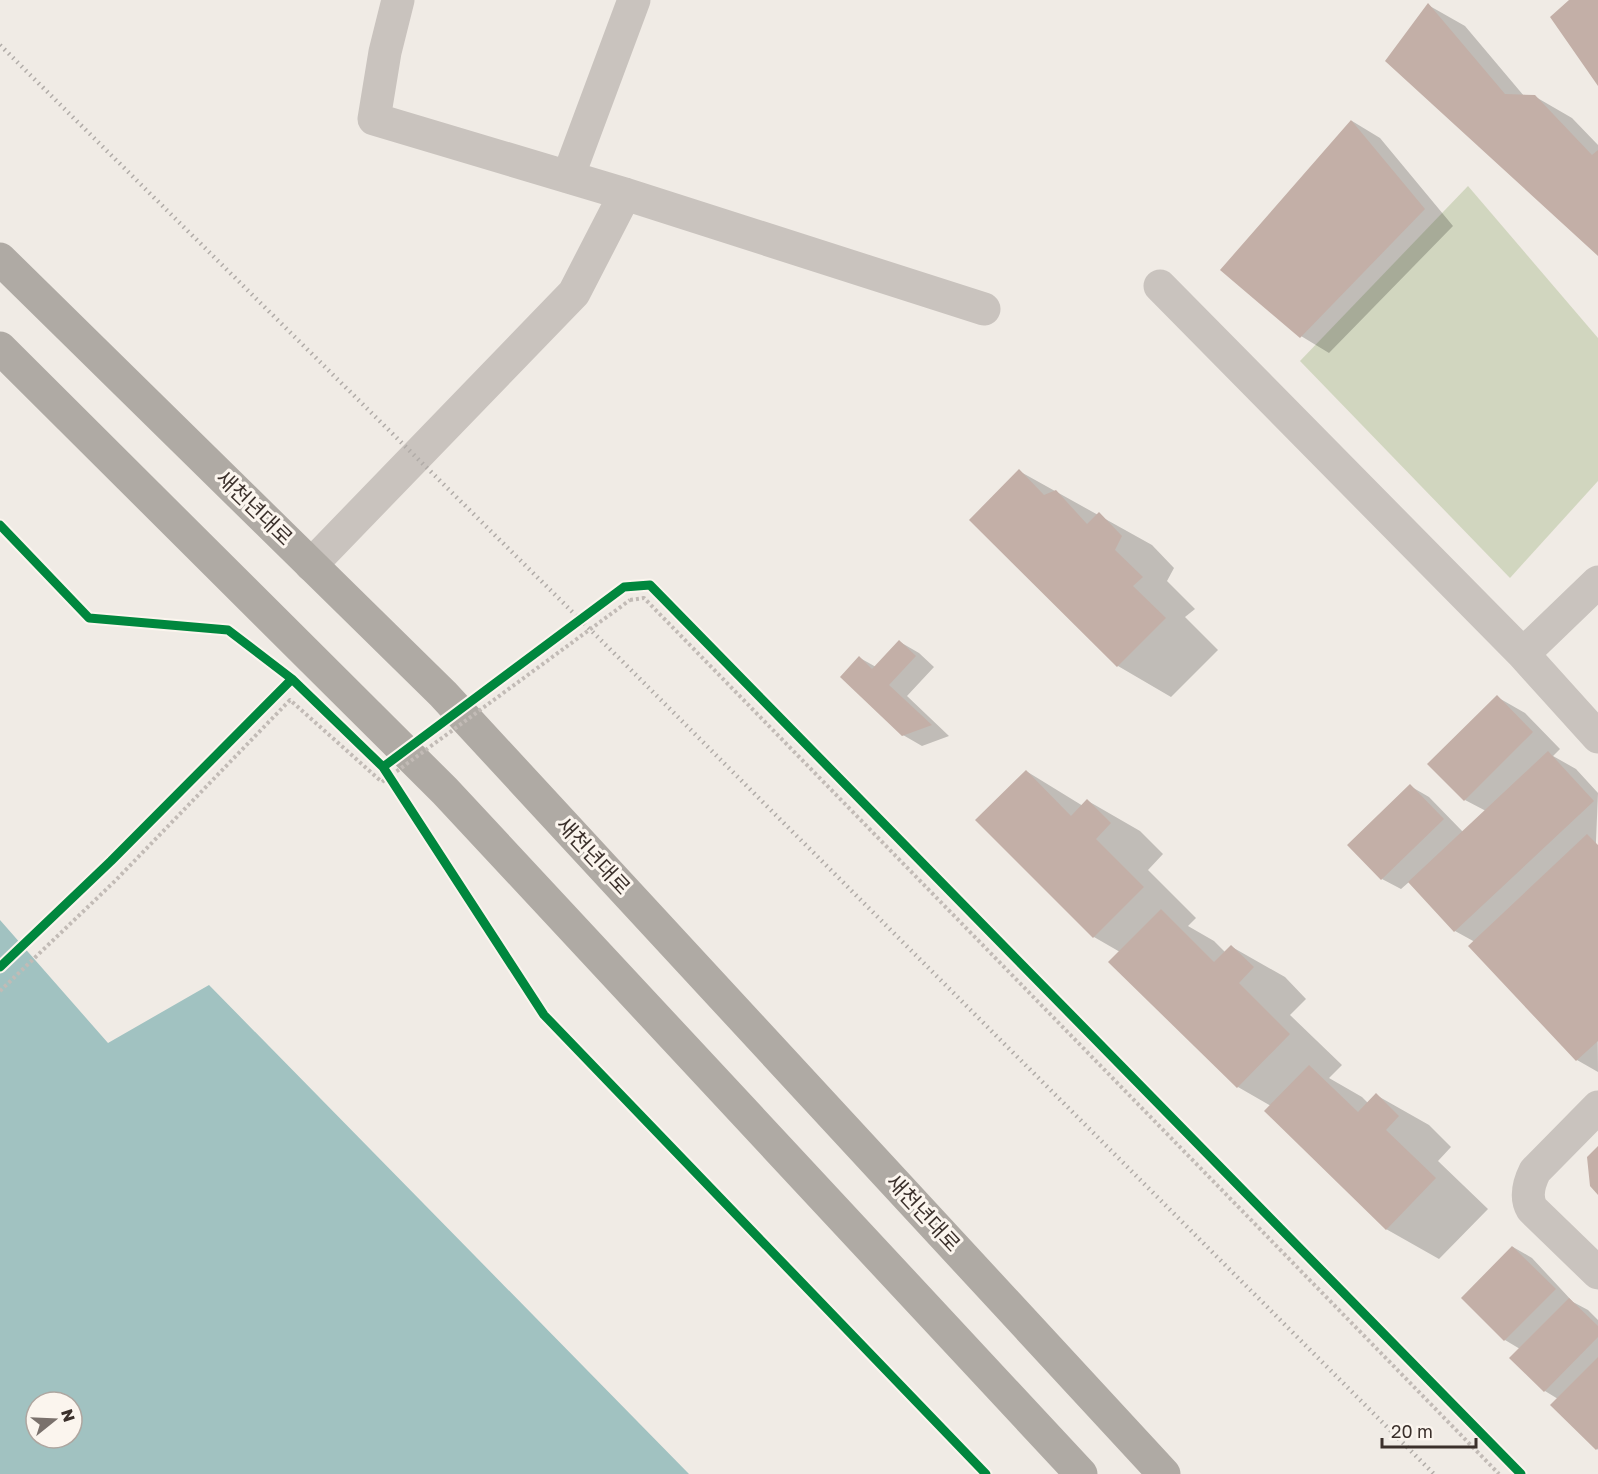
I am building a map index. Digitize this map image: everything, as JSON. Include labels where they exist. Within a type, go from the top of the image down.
[{"type":"highway","name":"새천년대로","points":[[0,259],[443,694],[1164,1474]]},
{"type":"highway","points":[[0,348],[445,791],[1081,1474]]},
{"type":"street","points":[[398,0],[385,52],[374,119],[625,194],[984,309]]},
{"type":"street","points":[[568,177],[634,0]]},
{"type":"street","points":[[311,565],[574,293],[625,194]]},
{"type":"street","points":[[1160,286],[1523,654],[1598,737]]},
{"type":"street","points":[[1523,654],[1598,582]]},
{"type":"street","points":[[1598,1107],[1535,1171],[1530,1182],[1529,1195],[1532,1209],[1598,1273]]},
{"type":"path","points":[[0,991],[115,881],[290,700],[382,782],[630,600],[644,598],[1499,1474]]},
{"type":"path","points":[[383,767],[396,787]]},
{"type":"green space","points":[[1468,186],[1598,338],[1598,481],[1510,578],[1300,361]]},
{"type":"water","points":[[0,920],[108,1043],[209,985],[689,1474],[0,1474]]},
{"type":"building","points":[[1569,0],[1598,0],[1598,86],[1550,17]]},
{"type":"building","points":[[1428,3],[1505,94],[1535,95],[1592,155],[1598,150],[1598,256],[1385,61]]},
{"type":"building","points":[[1351,120],[1425,209],[1300,338],[1220,270]]},
{"type":"building","points":[[1019,469],[1044,495],[1056,490],[1087,524],[1099,512],[1122,536],[1115,550],[1143,577],[1133,586],[1166,618],[1117,667],[969,520]]},
{"type":"building","points":[[899,640],[916,656],[889,685],[932,725],[902,736],[840,677],[859,656],[872,669]]},
{"type":"building","points":[[1497,695],[1533,732],[1464,801],[1427,764]]},
{"type":"building","points":[[1548,751],[1594,801],[1454,932],[1408,882]]},
{"type":"building","points":[[1026,770],[1071,816],[1087,799],[1111,823],[1096,839],[1144,887],[1093,938],[975,820]]},
{"type":"building","points":[[1410,784],[1444,819],[1381,880],[1347,845]]},
{"type":"building","points":[[1587,834],[1598,845],[1598,1041],[1576,1061],[1468,946]]},
{"type":"building","points":[[1161,909],[1214,962],[1231,945],[1254,967],[1239,983],[1290,1034],[1237,1088],[1108,962]]},
{"type":"building","points":[[1309,1065],[1358,1112],[1376,1093],[1399,1116],[1386,1130],[1436,1178],[1386,1230],[1264,1111]]},
{"type":"building","points":[[1598,1146],[1598,1195],[1590,1186],[1587,1157]]},
{"type":"building","points":[[1512,1246],[1556,1289],[1504,1341],[1461,1298]]},
{"type":"building","points":[[1569,1298],[1598,1326],[1598,1337],[1544,1392],[1509,1358]]},
{"type":"building","points":[[1598,1357],[1598,1448],[1596,1450],[1550,1405]]},
{"type":"railway","points":[[0,45],[626,665],[1434,1474]]},
{"type":"cycle path","points":[[0,525],[89,618],[228,630],[292,679],[383,767],[544,1015],[986,1474]]},
{"type":"cycle path","points":[[383,767],[624,587],[650,585],[1521,1474]]},
{"type":"cycle path","points":[[0,967],[111,861],[292,679]]}]
